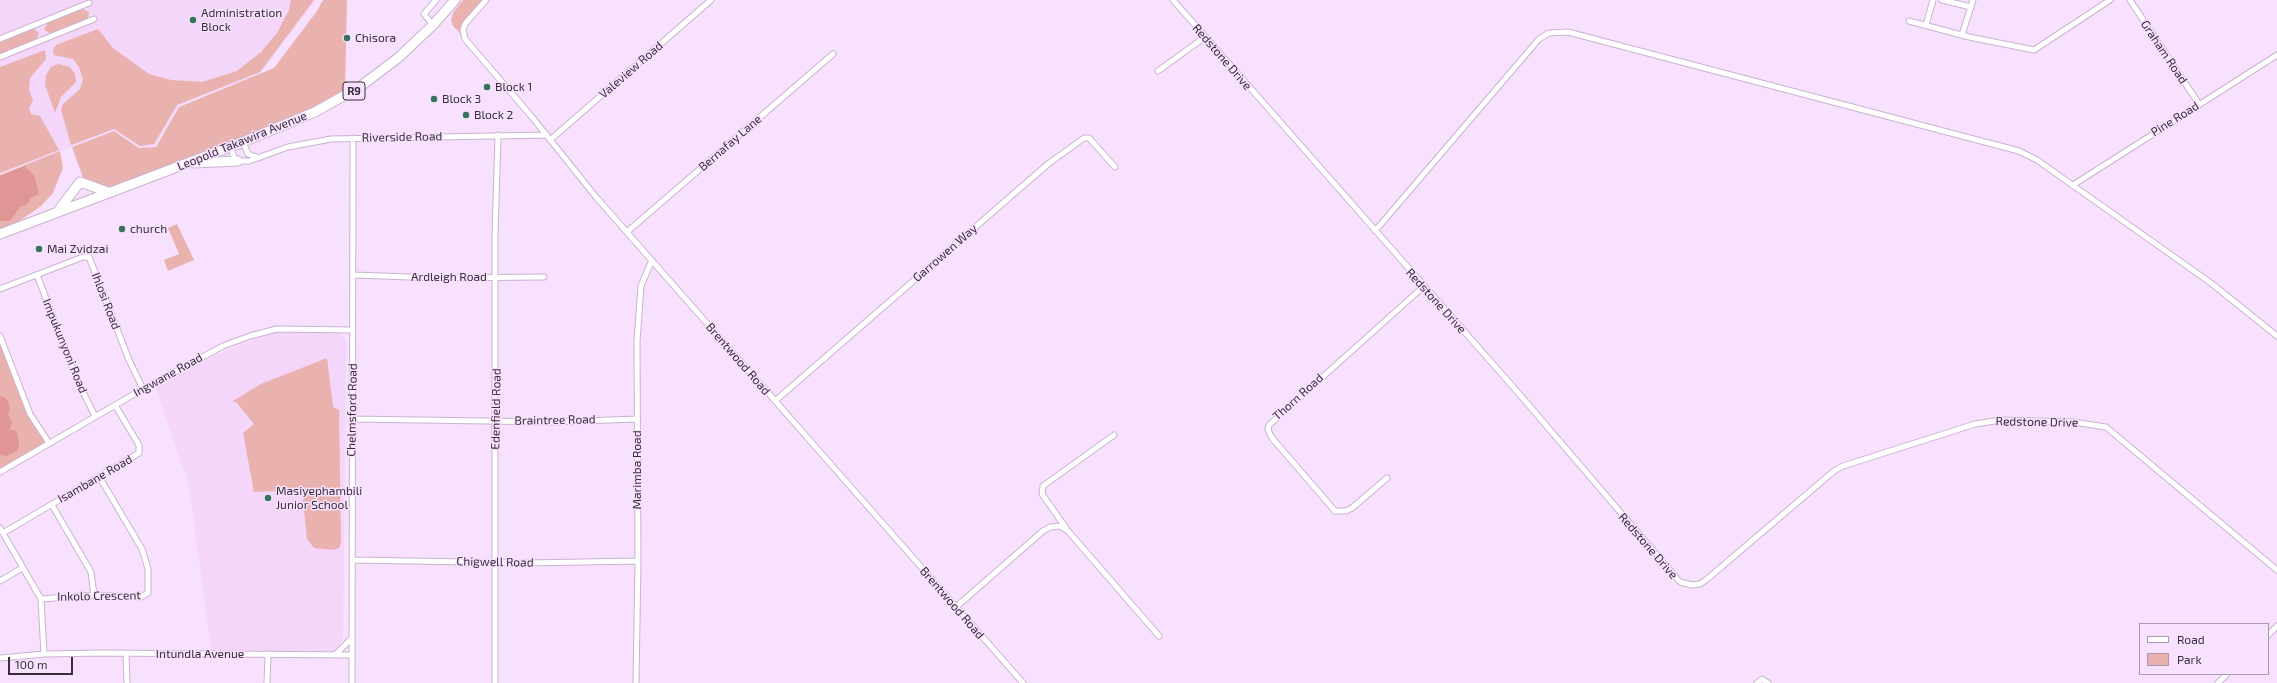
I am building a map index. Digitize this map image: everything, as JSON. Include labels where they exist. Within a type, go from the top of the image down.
[{"type":"highway","name":"Leopold Takawira Avenue","points":[[0,234],[108,192],[190,163],[315,112],[361,86],[398,58],[433,25],[455,0]]},
{"type":"highway","points":[[190,163],[238,161]]},
{"type":"highway","points":[[56,212],[80,182],[108,192]]},
{"type":"street","points":[[433,25],[424,14],[436,0]]},
{"type":"street","name":"Brentwood Road","points":[[486,0],[465,24],[463,30],[465,39],[547,135],[596,197],[1023,683]]},
{"type":"street","name":"Valeview Road","points":[[550,140],[711,0]]},
{"type":"street","name":"Redstone Drive","points":[[1173,0],[1423,287],[1521,396],[1674,577],[1686,585],[1700,584],[1706,580],[1834,471],[1843,466],[1975,424],[2001,420],[2073,422],[2106,427],[2277,570]]},
{"type":"street","points":[[1926,25],[1933,0]]},
{"type":"street","points":[[1942,0],[1970,7]]},
{"type":"street","points":[[1962,35],[1973,0]]},
{"type":"street","points":[[1909,21],[1962,35],[2034,50],[2110,0]]},
{"type":"street","name":"Graham Road","points":[[2130,0],[2199,104]]},
{"type":"street","points":[[0,38],[89,2]]},
{"type":"street","points":[[0,57],[94,20]]},
{"type":"street","points":[[1375,232],[1539,39],[1555,31],[1568,32],[2005,146],[2033,157],[2211,283],[2277,336]]},
{"type":"street","points":[[1158,71],[1205,37]]},
{"type":"street","name":"Bernafay Lane","points":[[627,232],[833,54]]},
{"type":"street","name":"Pine Road","points":[[2073,186],[2277,55]]},
{"type":"street","name":"Edenfield Road","points":[[495,683],[495,420],[498,135]]},
{"type":"street","name":"Riverside Road","points":[[238,161],[260,158],[298,144],[353,138],[547,135]]},
{"type":"street","name":"Chelmsford Road","points":[[352,683],[352,330],[354,275],[353,138]]},
{"type":"street","name":"Garrowen Way","points":[[775,401],[1048,164],[1084,138],[1090,138],[1115,168]]},
{"type":"street","points":[[243,142],[248,154],[260,158]]},
{"type":"street","points":[[230,147],[233,155],[238,161]]},
{"type":"street","name":"Ihlosi Road","points":[[0,289],[83,257],[90,258],[129,360],[143,389]]},
{"type":"street","name":"Marimba Road","points":[[636,683],[639,297],[643,280],[652,260]]},
{"type":"street","name":"Impukunyoni Road","points":[[37,275],[78,382],[95,416]]},
{"type":"street","name":"Ardleigh Road","points":[[354,275],[437,278],[496,276],[544,277]]},
{"type":"street","name":"Thorn Road","points":[[1386,478],[1352,508],[1346,511],[1335,510],[1272,438],[1268,430],[1269,425],[1423,287]]},
{"type":"street","name":"Ingwane Road","points":[[0,472],[95,416],[210,352],[250,336],[277,329],[352,330]]},
{"type":"street","points":[[0,336],[30,414],[49,443]]},
{"type":"street","name":"Isambane Road","points":[[1,530],[52,505],[137,455],[140,450],[115,405]]},
{"type":"street","name":"Braintree Road","points":[[352,419],[562,422],[637,419]]},
{"type":"street","points":[[1114,435],[1043,486],[1042,494],[1068,531],[1159,636]]},
{"type":"street","name":"Inkolo Crescent","points":[[41,598],[94,595],[140,597],[146,595],[149,589],[148,569],[142,549],[100,478]]},
{"type":"street","points":[[52,505],[91,572],[94,595]]},
{"type":"street","points":[[956,607],[1046,528],[1060,526],[1068,531]]},
{"type":"street","points":[[1,530],[41,598],[44,654]]},
{"type":"street","name":"Chigwell Road","points":[[353,560],[570,563],[638,561]]},
{"type":"street","points":[[0,580],[22,568]]},
{"type":"street","points":[[2269,634],[2277,626]]},
{"type":"street","points":[[335,655],[346,647],[352,638]]},
{"type":"street","name":"Intundla Avenue","points":[[0,658],[44,654],[352,655]]},
{"type":"street","points":[[126,654],[127,683]]},
{"type":"street","points":[[267,683],[268,654]]},
{"type":"street","points":[[2218,683],[2226,675]]},
{"type":"street","points":[[1757,683],[1763,679],[1768,683]]},
{"type":"shaded area","points":[[0,0],[316,0],[261,73],[178,106],[155,146],[140,147],[114,130],[0,174]]},
{"type":"shaded area","points":[[25,166],[34,175],[39,194],[30,198],[28,204],[20,207],[10,221],[0,221],[0,176]]},
{"type":"shaded area","name":"Masiyephambili Junior School","points":[[273,332],[338,333],[346,340],[343,637],[339,648],[334,652],[211,650],[189,485],[155,386],[203,360]]},
{"type":"shaded area","points":[[2,396],[7,400],[10,408],[8,414],[12,422],[10,430],[15,430],[17,433],[19,444],[18,450],[7,456],[0,455],[0,397]]},
{"type":"green space","points":[[291,0],[314,0],[260,72],[177,105],[154,144],[140,146],[114,129],[71,145],[61,110],[63,104],[80,89],[83,80],[79,67],[73,59],[54,55],[53,49],[56,45],[98,29],[113,48],[149,74],[171,80],[202,82],[237,71],[261,52],[277,33],[289,10]]},
{"type":"green space","points":[[323,0],[347,0],[345,91],[296,117],[112,188],[103,189],[85,183],[72,147],[114,131],[139,148],[156,147],[179,107],[274,68],[317,11]]},
{"type":"green space","points":[[463,0],[484,0],[461,29],[461,34],[453,26],[451,20],[453,13]]},
{"type":"green space","points":[[82,9],[89,12],[88,19],[52,34],[44,30],[48,22]]},
{"type":"green space","points":[[33,28],[39,33],[36,40],[0,54],[0,41]]},
{"type":"green space","points":[[45,50],[46,59],[30,78],[29,89],[33,101],[29,108],[31,114],[40,116],[59,150],[0,173],[0,67]]},
{"type":"green space","points":[[58,64],[70,67],[75,74],[76,82],[61,97],[55,113],[45,85],[46,75],[51,67]]},
{"type":"green space","points":[[60,151],[63,168],[53,193],[41,206],[18,222],[0,230],[0,175]]},
{"type":"green space","points":[[177,224],[194,260],[168,271],[164,260],[179,254],[168,228]]},
{"type":"green space","points":[[0,341],[22,399],[44,441],[42,445],[0,470]]},
{"type":"green space","points":[[327,358],[333,407],[339,410],[341,543],[339,548],[334,550],[314,548],[307,539],[302,490],[254,492],[243,433],[254,424],[237,403],[233,401],[261,384]]},
{"type":"place","name":"Administration Block","points":[[193,20]]},
{"type":"place","name":"Chisora","points":[[347,38]]},
{"type":"place","name":"Block 1","points":[[487,87]]},
{"type":"place","name":"Block 3","points":[[434,99]]},
{"type":"place","name":"Block 2","points":[[466,115]]},
{"type":"place","name":"church","points":[[122,229]]},
{"type":"place","name":"Mai Zvidzai","points":[[39,249]]},
{"type":"place","name":"Masiyephambili Junior School","points":[[268,498]]}]
